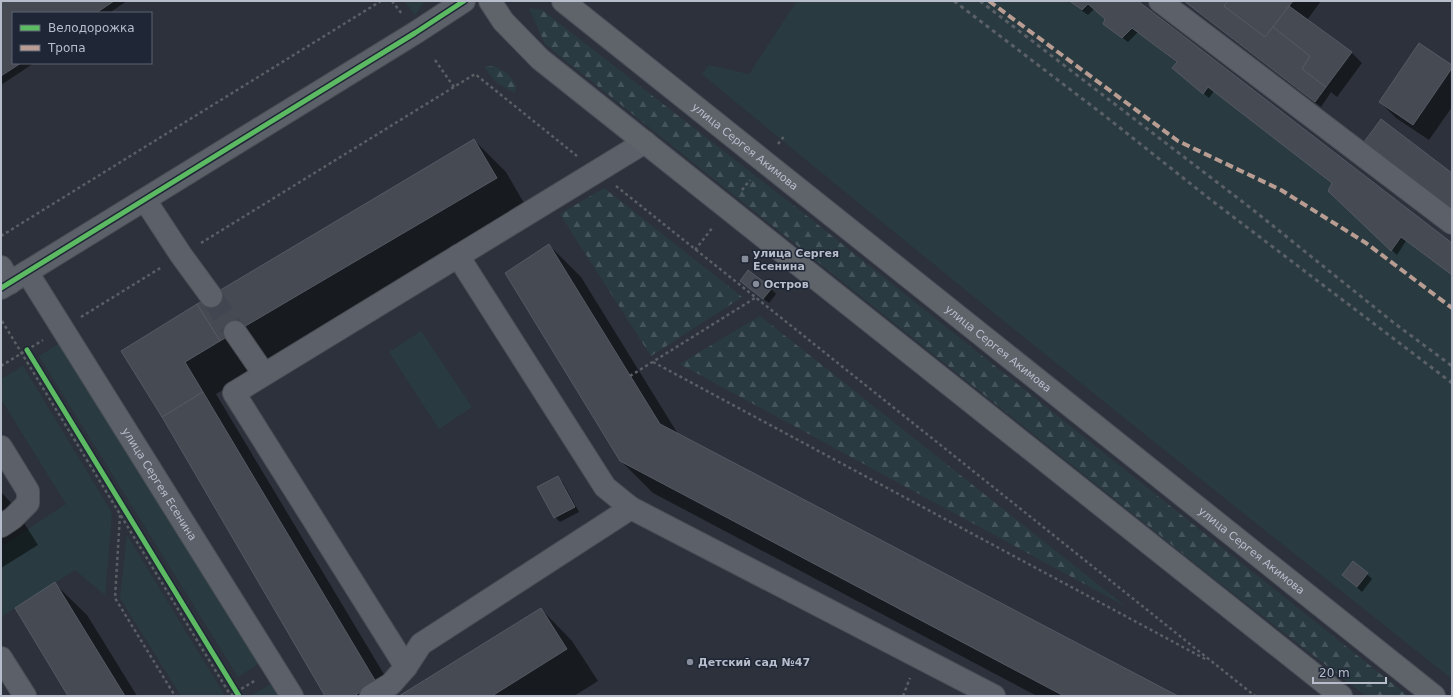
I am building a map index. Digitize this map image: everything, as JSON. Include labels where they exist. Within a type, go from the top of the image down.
[{"type":"main road","points":[[490,1],[503,21],[540,59],[1341,696]]},
{"type":"main road","name":"улица Сергея Акимова","points":[[563,1],[1434,696]]},
{"type":"street","points":[[10,277],[145,200],[416,33],[464,1]]},
{"type":"street","points":[[1160,1],[1452,223]]},
{"type":"street","points":[[406,667],[234,393],[645,142]]},
{"type":"street","points":[[145,200],[210,296]]},
{"type":"street","points":[[458,256],[605,487],[631,508],[994,696]]},
{"type":"street","name":"улица Сергея Есенина","points":[[10,277],[63,328],[292,696]]},
{"type":"street","points":[[235,332],[264,374]]},
{"type":"street","points":[[1,447],[28,491],[28,503],[13,518],[1,526]]},
{"type":"street","points":[[371,696],[391,684],[406,667],[421,644],[631,508]]},
{"type":"street","points":[[1,658],[25,696]]},
{"type":"path","points":[[1,236],[381,1]]},
{"type":"path","points":[[392,1],[403,16]]},
{"type":"path","points":[[435,60],[454,87]]},
{"type":"path","points":[[1,366],[475,74],[1255,696]]},
{"type":"path","points":[[630,376],[755,298]]},
{"type":"path","points":[[2,321],[231,695],[237,694],[275,668]]},
{"type":"path","points":[[27,350],[31,357]]},
{"type":"path","points":[[653,362],[1214,664]]},
{"type":"path","points":[[120,514],[115,598],[175,696]]},
{"type":"path","points":[[232,685],[237,694]]},
{"type":"green space","points":[[404,1],[425,1],[415,15]]},
{"type":"green space","points":[[797,1],[1069,1],[1082,10],[1088,4],[1105,19],[1103,24],[1132,28],[1177,62],[1172,68],[1203,93],[1208,87],[1332,183],[1328,191],[1391,250],[1401,237],[1452,275],[1452,679],[981,303],[702,74],[709,65],[749,74]]},
{"type":"green space","points":[[529,8],[542,10],[802,212],[1408,696],[1366,696],[1216,580],[545,44]]},
{"type":"green space","points":[[494,66],[508,74],[516,85],[515,93],[497,83],[484,67]]},
{"type":"green space","points":[[604,188],[742,297],[651,356],[560,214]]},
{"type":"green space","points":[[760,316],[1125,606],[680,364]]},
{"type":"green space","points":[[421,331],[472,407],[439,429],[389,352]]},
{"type":"green space","points":[[62,342],[260,663],[238,677],[39,356]]},
{"type":"green space","points":[[23,366],[112,513],[105,595],[75,570],[1,617],[1,547],[66,504],[1,399],[1,379]]},
{"type":"green space","points":[[127,535],[225,696],[181,696],[120,598]]},
{"type":"green space","points":[[275,681],[284,696],[251,696]]},
{"type":"building","points":[[1,1],[114,1],[98,12],[12,12],[12,64],[19,64],[1,76]]},
{"type":"building","points":[[1069,1],[1138,1],[1452,243],[1452,275],[1401,237],[1391,251],[1328,191],[1332,183],[1208,87],[1203,94],[1172,68],[1177,62],[1132,28],[1122,38],[1103,24],[1105,19],[1088,4],[1082,10]]},
{"type":"building","points":[[1184,1],[1228,1],[1224,6],[1265,37],[1273,27],[1310,56],[1302,69],[1326,87],[1315,102]]},
{"type":"building","points":[[1228,1],[1293,1],[1265,37],[1224,6]]},
{"type":"building","points":[[1289,6],[1352,52],[1326,87],[1302,69],[1310,56],[1273,27]]},
{"type":"building","points":[[1419,43],[1452,65],[1452,68],[1413,125],[1379,102]]},
{"type":"building","points":[[1381,119],[1452,173],[1452,210],[1364,142]]},
{"type":"building","points":[[474,139],[497,178],[220,341],[197,304]]},
{"type":"building","points":[[549,244],[660,424],[1178,696],[1064,696],[620,461],[505,273]]},
{"type":"building","name":"Остров","points":[[748,270],[772,288],[763,299],[740,281]]},
{"type":"building","points":[[197,304],[220,341],[185,362],[203,392],[162,417],[121,351]]},
{"type":"building","points":[[203,392],[376,682],[354,696],[325,696],[162,417]]},
{"type":"building","points":[[558,476],[575,507],[554,518],[537,487]]},
{"type":"building","points":[[1353,561],[1368,573],[1357,587],[1342,575]]},
{"type":"building","points":[[55,582],[125,696],[68,696],[15,608]]},
{"type":"building","points":[[541,608],[567,649],[492,696],[399,696]]},
{"type":"tunnel","points":[[211,296],[235,332]]},
{"type":"railway","points":[[954,1],[1105,116],[1211,200],[1452,383]]},
{"type":"railway","points":[[980,1],[1252,209],[1394,323],[1452,366]]},
{"type":"marked path","points":[[989,1],[1178,141],[1281,190],[1366,243],[1452,308]]},
{"type":"cycle path","points":[[1,288],[415,33],[464,1]]},
{"type":"cycle path","points":[[27,350],[239,696]]},
{"type":"place","name":"улица Сергея Есенина","points":[[745,259]]},
{"type":"place","name":"Остров","points":[[756,284]]},
{"type":"place","name":"Детский сад №47","points":[[690,662]]}]
